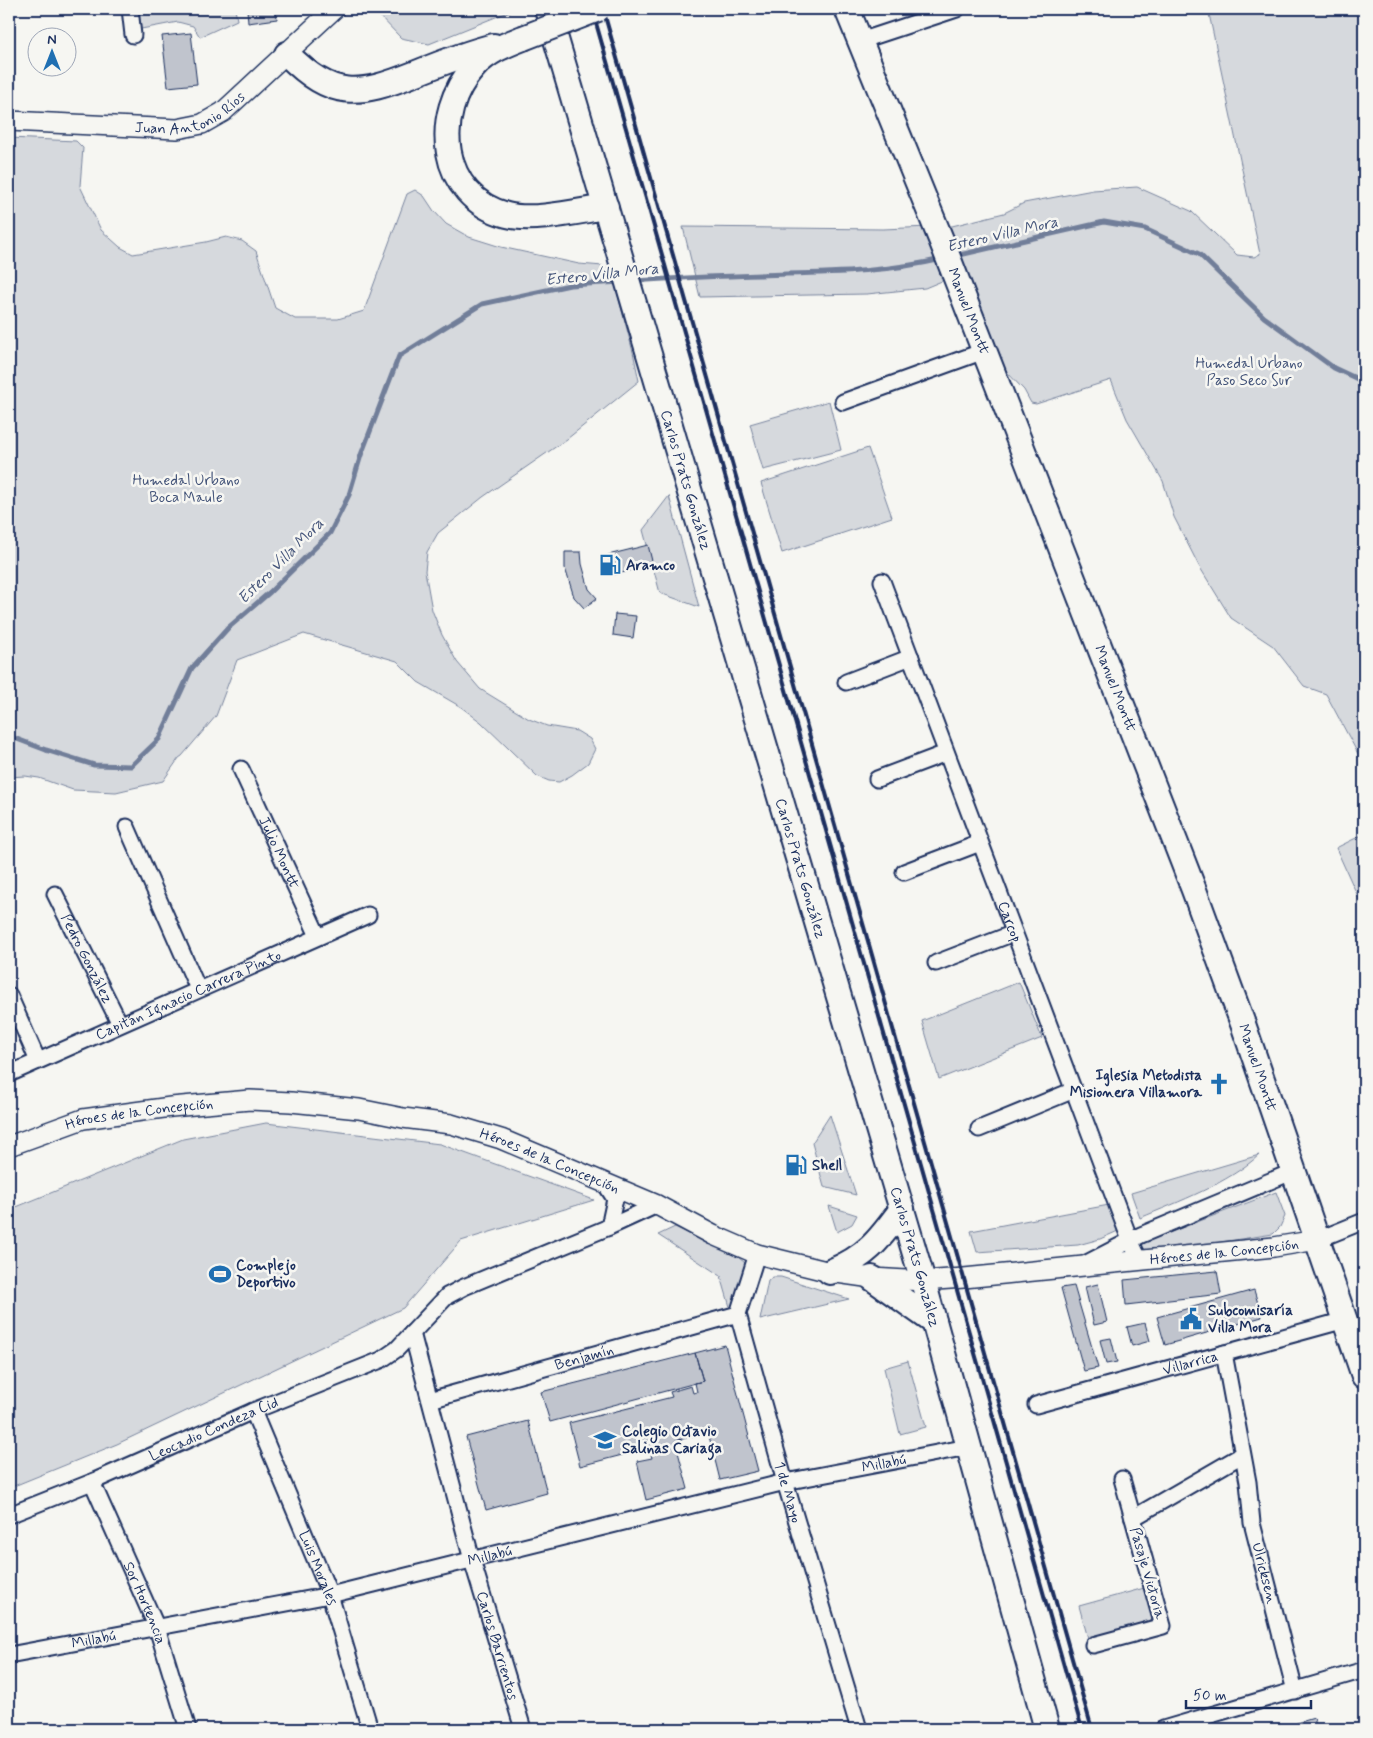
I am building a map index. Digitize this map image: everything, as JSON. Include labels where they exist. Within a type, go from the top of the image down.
[{"type":"main road","name":"Carlos Prats González","points":[[548,9],[923,1281],[1047,1729]]},
{"type":"main road","points":[[598,9],[496,49],[476,65],[454,99],[446,138],[448,151],[457,176],[464,187],[483,204],[508,216],[527,218],[606,207]]},
{"type":"main road","name":"Manuel Montt","points":[[847,9],[958,282],[1194,890],[1243,1024],[1364,1376]]},
{"type":"main road","points":[[287,54],[308,73],[327,84],[360,90],[385,85],[459,56],[515,41]]},
{"type":"main road","points":[[830,1272],[854,1261],[865,1253],[884,1234],[902,1209]]},
{"type":"main road","points":[[872,1278],[934,1322]]},
{"type":"street","points":[[130,9],[133,36]]},
{"type":"street","name":"Juan Antonio Ríos","points":[[9,121],[177,129],[190,128],[202,124],[223,112],[334,9]]},
{"type":"street","points":[[860,41],[956,9]]},
{"type":"street","points":[[843,402],[984,351]]},
{"type":"street","name":"Carcop","points":[[882,580],[1130,1240],[1140,1261]]},
{"type":"street","points":[[846,682],[911,657]]},
{"type":"street","points":[[877,779],[946,753]]},
{"type":"street","name":"Julio Montt","points":[[241,770],[318,936]]},
{"type":"street","points":[[127,827],[198,989]]},
{"type":"street","points":[[904,872],[980,843]]},
{"type":"street","name":"Pedro González","points":[[55,894],[120,1024]]},
{"type":"street","name":"Capitán Ignacio Carrera Pinto","points":[[9,1074],[368,914]]},
{"type":"street","points":[[936,963],[1014,933]]},
{"type":"street","points":[[9,994],[38,1061]]},
{"type":"street","points":[[979,1129],[1074,1090]]},
{"type":"street","name":"Héroes de la Concepción","points":[[9,1146],[83,1119],[171,1107],[250,1100],[359,1109],[404,1118],[451,1124],[501,1139],[657,1205],[713,1235],[757,1254],[830,1272],[872,1278],[923,1281],[1274,1247],[1317,1240],[1364,1221]]},
{"type":"street","name":"Héroes de la Concepción","points":[[1081,1266],[1130,1240],[1294,1171]]},
{"type":"street","points":[[604,1182],[615,1199],[610,1227]]},
{"type":"street","name":"Leocadio Condeza Cid","points":[[9,1515],[381,1360],[397,1349],[447,1296],[657,1205]]},
{"type":"street","points":[[738,1314],[757,1254]]},
{"type":"street","name":"Benjamín","points":[[430,1400],[738,1314]]},
{"type":"street","name":"1 de Mayo","points":[[738,1314],[784,1482],[859,1729]]},
{"type":"street","name":"Villarrica","points":[[1036,1405],[1345,1320]]},
{"type":"street","name":"Carlos Barrientos","points":[[412,1333],[472,1560],[523,1729]]},
{"type":"street","name":"Ulricksen","points":[[1224,1353],[1248,1482],[1252,1523],[1294,1690]]},
{"type":"street","name":"Luis Morales","points":[[253,1412],[330,1595],[370,1729]]},
{"type":"street","name":"Millabú","points":[[9,1655],[330,1595],[784,1482],[968,1447]]},
{"type":"street","points":[[1133,1518],[1242,1455]]},
{"type":"street","name":"Pasaje Victoria","points":[[1093,1645],[1163,1626],[1122,1479]]},
{"type":"street","name":"Sor Hortencia","points":[[92,1482],[157,1628],[188,1729]]},
{"type":"street","points":[[1163,1729],[1364,1670]]},
{"type":"green space","points":[[133,9],[235,9],[237,20],[200,37],[193,26],[178,22],[136,30]]},
{"type":"green space","points":[[373,9],[513,10],[429,44],[401,38]]},
{"type":"green space","name":"Humedal Urbano Paso Seco Sur","points":[[1208,9],[1364,9],[1364,765],[1326,694],[1304,686],[1273,646],[1231,618],[1199,566],[1174,517],[1163,481],[1127,419],[1111,380],[1036,404],[1031,403],[1024,390],[1004,369],[980,315],[975,299],[961,273],[925,288],[867,294],[700,297],[683,227],[883,229],[952,226],[1004,213],[1024,203],[1093,190],[1137,187],[1191,211],[1237,255],[1254,257],[1260,254]]},
{"type":"green space","name":"Humedal Urbano Boca Maule","points":[[9,138],[76,141],[83,148],[80,186],[101,230],[120,247],[133,254],[226,237],[242,241],[256,251],[275,308],[295,319],[338,319],[364,311],[407,194],[415,190],[424,196],[446,224],[469,237],[501,247],[579,264],[603,266],[612,273],[639,381],[567,439],[483,497],[438,533],[427,552],[425,571],[432,610],[442,635],[457,662],[480,689],[529,719],[547,726],[577,731],[590,739],[595,749],[588,763],[559,782],[549,781],[537,776],[481,722],[461,707],[418,682],[397,661],[304,634],[237,660],[216,716],[179,758],[163,781],[116,792],[73,790],[39,778],[25,776],[9,777]]},
{"type":"green space","points":[[829,401],[841,450],[763,470],[750,424]]},
{"type":"green space","points":[[868,448],[892,517],[782,553],[761,483]]},
{"type":"green space","points":[[669,496],[699,607],[660,593],[643,530]]},
{"type":"green space","points":[[1364,834],[1364,910],[1336,848]]},
{"type":"green space","points":[[1019,982],[1042,1038],[939,1079],[922,1021]]},
{"type":"green space","points":[[830,1115],[856,1195],[824,1187],[812,1143]]},
{"type":"green space","name":"Complejo Deportivo","points":[[266,1123],[440,1144],[594,1200],[461,1241],[403,1308],[117,1444],[9,1488],[9,1210],[183,1139]]},
{"type":"green space","points":[[1259,1155],[1218,1183],[1140,1218],[1131,1193]]},
{"type":"green space","points":[[1276,1192],[1285,1216],[1280,1227],[1273,1234],[1143,1254],[1139,1244]]},
{"type":"green space","points":[[1109,1205],[1118,1231],[1100,1239],[1078,1245],[977,1252],[971,1231]]},
{"type":"green space","points":[[829,1206],[857,1215],[852,1224],[837,1232]]},
{"type":"green space","points":[[675,1227],[738,1257],[745,1263],[747,1268],[735,1308],[730,1307],[721,1276],[658,1235]]},
{"type":"green space","points":[[773,1277],[781,1277],[849,1299],[760,1320],[768,1281]]},
{"type":"green space","points":[[908,1361],[926,1427],[900,1434],[884,1368]]},
{"type":"green space","points":[[1148,1587],[1158,1623],[1089,1642],[1079,1606]]},
{"type":"building","points":[[247,9],[276,9],[277,19],[248,23]]},
{"type":"building","points":[[191,33],[197,84],[168,87],[162,36]]},
{"type":"building","points":[[648,545],[653,565],[613,575],[608,555]]},
{"type":"building","points":[[565,552],[581,552],[582,564],[589,589],[597,598],[584,608],[574,597],[565,568]]},
{"type":"building","points":[[615,614],[636,616],[633,638],[613,635]]},
{"type":"building","points":[[1217,1271],[1221,1294],[1126,1305],[1124,1280]]},
{"type":"building","points":[[1098,1284],[1107,1322],[1094,1325],[1085,1287]]},
{"type":"building","points":[[1074,1286],[1098,1368],[1084,1371],[1061,1288]]},
{"type":"building","points":[[1254,1290],[1262,1317],[1165,1345],[1157,1317]]},
{"type":"building","points":[[1145,1323],[1150,1341],[1132,1346],[1127,1327]]},
{"type":"building","points":[[1111,1338],[1117,1362],[1106,1364],[1100,1340]]},
{"type":"building","points":[[725,1345],[758,1471],[720,1480],[708,1432],[675,1441],[688,1489],[646,1500],[637,1461],[652,1458],[649,1448],[580,1466],[569,1423],[672,1397],[670,1392],[691,1386],[693,1393],[697,1392],[695,1383],[703,1381],[695,1353]]},
{"type":"building","points":[[695,1353],[703,1381],[550,1422],[541,1392]]},
{"type":"building","points":[[528,1421],[547,1493],[486,1510],[466,1437]]},
{"type":"building","points":[[1314,1718],[1317,1729],[1277,1729]]},
{"type":"waterway","name":"Estero Villa Mora","points":[[955,256],[1104,222],[1145,229],[1199,254],[1264,317],[1334,368],[1364,382]]},
{"type":"waterway","name":"Estero Villa Mora","points":[[634,281],[865,271],[942,259]]},
{"type":"waterway","name":"Estero Villa Mora","points":[[9,736],[94,765],[131,766],[159,739],[192,668],[228,628],[270,592],[330,533],[349,495],[361,455],[399,356],[482,304],[570,285],[621,282]]},
{"type":"railway","points":[[592,9],[1082,1729]]},
{"type":"railway","points":[[603,9],[1092,1729]]},
{"type":"place","name":"Aramco","points":[[610,565]]},
{"type":"place","name":"Iglesia Metodista Misionera Villamora","points":[[1219,1084]]},
{"type":"place","name":"Shell","points":[[796,1165]]},
{"type":"place","name":"Complejo Deportivo","points":[[220,1274]]},
{"type":"place","name":"Subcomisaría Villa Mora","points":[[1191,1319]]},
{"type":"place","name":"Colegio Octavio Salinas Cariaga","points":[[605,1440]]}]
